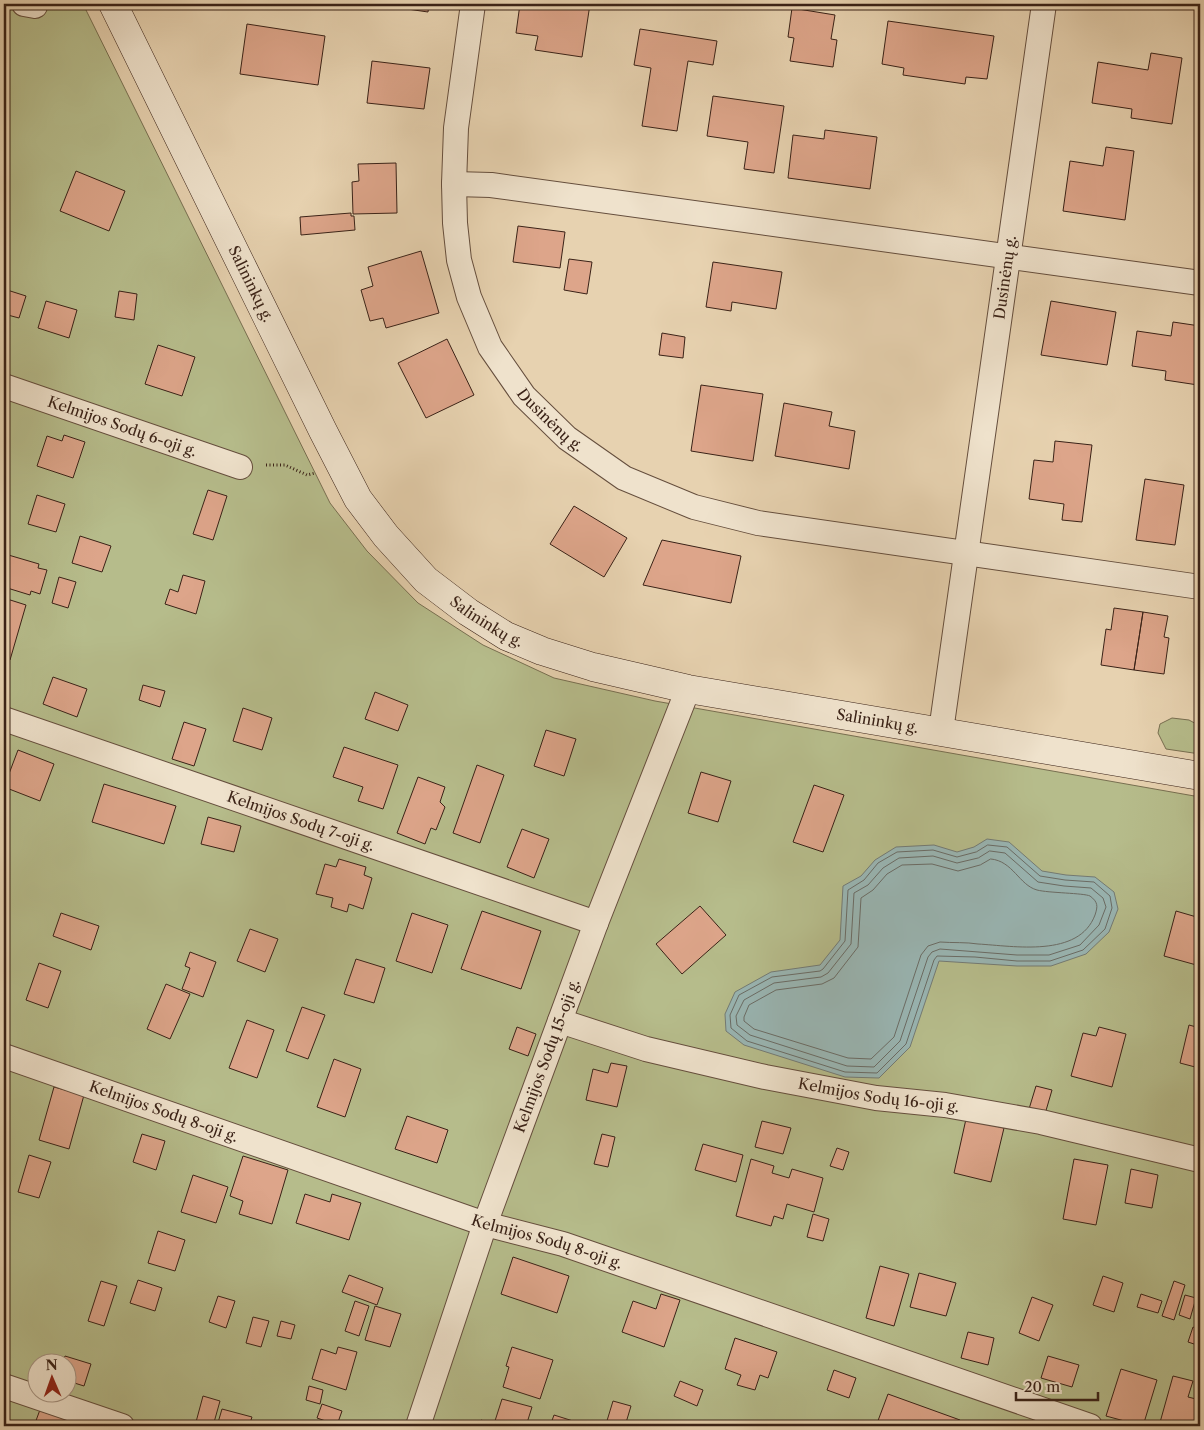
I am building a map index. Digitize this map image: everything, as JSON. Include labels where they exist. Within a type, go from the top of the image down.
[{"type":"main road","name":"Salininkų g.","points":[[113,4],[358,499],[386,536],[426,580],[468,612],[506,636],[542,651],[593,667],[688,689],[1200,776]]},
{"type":"street","name":"Dusinėnų g.","points":[[473,4],[456,128],[454,184],[455,223],[459,260],[469,297],[490,347],[524,396],[567,438],[624,478],[694,507],[758,523],[1200,586]]},
{"type":"street","name":"Dusinėnų g.","points":[[940,731],[1044,4]]},
{"type":"street","points":[[454,184],[491,185],[1200,283]]},
{"type":"street","name":"Kelmijos Sodų 6-oji g.","points":[[4,386],[240,467]]},
{"type":"street","name":"Kelmijos Sodų 15-oji g.","points":[[418,1426],[485,1224],[596,924],[688,689]]},
{"type":"street","name":"Kelmijos Sodų 7-oji g.","points":[[4,719],[596,924]]},
{"type":"street","name":"Kelmijos Sodų 16-oji g.","points":[[560,1021],[646,1049],[765,1077],[876,1098],[945,1105],[1041,1122],[1200,1160]]},
{"type":"street","name":"Kelmijos Sodų 8-oji g.","points":[[4,1056],[485,1224],[563,1244],[1090,1426]]},
{"type":"street","points":[[4,1386],[122,1426]]},
{"type":"path","points":[[240,467],[285,465],[307,475],[342,468]]},
{"type":"green space","points":[[4,4],[83,4],[330,503],[367,551],[418,603],[483,645],[554,678],[655,701],[1200,797],[1200,1426],[4,1426]]},
{"type":"green space","points":[[1172,718],[1189,720],[1200,726],[1200,754],[1166,749],[1158,733],[1160,724]]},
{"type":"water","points":[[987,839],[1009,842],[1042,871],[1095,877],[1114,892],[1118,909],[1109,932],[1086,954],[1051,966],[1017,966],[939,961],[910,1047],[879,1078],[845,1077],[744,1045],[726,1031],[725,1014],[735,992],[771,972],[820,965],[840,940],[843,886],[861,876],[875,860],[896,847],[934,845],[957,852],[974,847]]},
{"type":"building","points":[[387,4],[429,4],[428,12],[387,6]]},
{"type":"building","points":[[520,4],[590,4],[582,57],[535,50],[538,36],[516,33]]},
{"type":"building","points":[[792,8],[835,15],[831,39],[837,40],[833,67],[790,61],[794,38],[788,37]]},
{"type":"building","points":[[888,21],[994,36],[987,79],[966,77],[965,84],[903,75],[904,68],[882,64]]},
{"type":"building","points":[[247,24],[325,36],[318,85],[240,74]]},
{"type":"building","points":[[640,29],[717,41],[713,65],[688,61],[677,131],[642,126],[651,68],[634,65]]},
{"type":"building","points":[[1151,53],[1182,58],[1172,124],[1131,118],[1132,109],[1092,103],[1098,62],[1148,70]]},
{"type":"building","points":[[372,61],[430,68],[424,109],[367,103]]},
{"type":"building","points":[[713,96],[784,106],[774,173],[744,169],[748,142],[707,136]]},
{"type":"building","points":[[825,130],[877,137],[870,189],[788,178],[793,135],[824,139]]},
{"type":"building","points":[[1106,147],[1134,151],[1125,220],[1063,211],[1070,161],[1103,166]]},
{"type":"building","points":[[396,163],[397,213],[353,214],[352,182],[359,181],[358,164]]},
{"type":"building","points":[[76,171],[125,191],[109,231],[60,211]]},
{"type":"building","points":[[351,213],[351,216],[354,216],[355,230],[301,235],[300,217]]},
{"type":"building","points":[[518,226],[565,232],[560,268],[513,262]]},
{"type":"building","points":[[421,251],[439,313],[386,328],[383,318],[370,321],[361,290],[373,286],[368,267]]},
{"type":"building","points":[[569,259],[592,262],[587,294],[564,290]]},
{"type":"building","points":[[713,262],[782,272],[776,309],[732,302],[731,311],[706,307]]},
{"type":"building","points":[[4,289],[26,296],[19,318],[4,314]]},
{"type":"building","points":[[119,291],[137,294],[134,320],[115,317]]},
{"type":"building","points":[[46,301],[77,310],[69,338],[38,328]]},
{"type":"building","points":[[1051,301],[1116,312],[1107,365],[1041,355]]},
{"type":"building","points":[[1173,322],[1200,326],[1198,385],[1165,380],[1166,371],[1132,366],[1137,331],[1171,336]]},
{"type":"building","points":[[662,333],[685,337],[683,358],[659,355]]},
{"type":"building","points":[[447,339],[474,395],[426,418],[398,363]]},
{"type":"building","points":[[158,345],[195,357],[182,396],[145,384]]},
{"type":"building","points":[[701,385],[763,394],[753,461],[691,451]]},
{"type":"building","points":[[784,403],[832,412],[829,426],[855,431],[849,469],[775,456]]},
{"type":"building","points":[[64,435],[85,442],[73,478],[37,466],[47,436],[62,441]]},
{"type":"building","points":[[1055,441],[1092,445],[1082,522],[1062,520],[1064,504],[1029,499],[1034,460],[1053,462]]},
{"type":"building","points":[[1145,479],[1184,485],[1175,545],[1136,540]]},
{"type":"building","points":[[208,490],[227,496],[213,540],[193,534]]},
{"type":"building","points":[[37,495],[65,504],[56,532],[28,524]]},
{"type":"building","points":[[574,506],[627,538],[604,577],[550,544]]},
{"type":"building","points":[[80,536],[111,546],[102,572],[72,563]]},
{"type":"building","points":[[662,540],[741,556],[731,603],[643,585]]},
{"type":"building","points":[[5,554],[39,564],[38,568],[47,570],[40,594],[31,591],[30,595],[4,587]]},
{"type":"building","points":[[183,575],[205,581],[196,614],[165,604],[170,589],[178,592]]},
{"type":"building","points":[[59,577],[76,582],[68,608],[52,603]]},
{"type":"building","points":[[4,598],[26,605],[10,660],[4,658]]},
{"type":"building","points":[[1114,608],[1143,612],[1134,670],[1101,665],[1106,629],[1111,630]]},
{"type":"building","points":[[1143,612],[1168,616],[1164,637],[1169,638],[1164,674],[1134,670]]},
{"type":"building","points":[[53,677],[87,689],[77,717],[43,704]]},
{"type":"building","points":[[143,685],[165,691],[160,707],[139,700]]},
{"type":"building","points":[[375,692],[408,705],[398,731],[365,719]]},
{"type":"building","points":[[243,708],[272,718],[262,750],[233,741]]},
{"type":"building","points":[[184,722],[206,729],[194,766],[172,759]]},
{"type":"building","points":[[546,730],[576,739],[564,776],[534,766]]},
{"type":"building","points":[[344,747],[398,765],[383,809],[358,801],[363,787],[333,777]]},
{"type":"building","points":[[18,750],[54,764],[40,801],[4,787]]},
{"type":"building","points":[[477,765],[504,775],[480,843],[453,833]]},
{"type":"building","points":[[701,772],[731,781],[718,822],[688,813]]},
{"type":"building","points":[[418,777],[445,787],[440,802],[445,807],[436,830],[431,828],[425,844],[397,833]]},
{"type":"building","points":[[104,784],[176,806],[164,844],[92,822]]},
{"type":"building","points":[[814,785],[844,795],[823,852],[793,842]]},
{"type":"building","points":[[208,817],[241,826],[234,852],[201,844]]},
{"type":"building","points":[[522,829],[549,839],[534,878],[507,867]]},
{"type":"building","points":[[339,859],[366,867],[364,875],[372,878],[363,909],[349,904],[347,912],[331,907],[333,898],[316,894],[325,864],[336,867]]},
{"type":"building","points":[[700,906],[726,935],[682,974],[656,944]]},
{"type":"building","points":[[482,911],[541,931],[521,989],[461,969]]},
{"type":"building","points":[[1176,911],[1200,918],[1200,966],[1164,956]]},
{"type":"building","points":[[61,913],[99,926],[91,950],[53,936]]},
{"type":"building","points":[[412,913],[448,925],[432,973],[396,961]]},
{"type":"building","points":[[250,929],[278,939],[265,972],[237,961]]},
{"type":"building","points":[[190,952],[216,962],[203,997],[182,989],[190,968],[185,966]]},
{"type":"building","points":[[356,959],[385,968],[374,1003],[344,994]]},
{"type":"building","points":[[39,963],[61,971],[48,1008],[26,1000]]},
{"type":"building","points":[[166,984],[190,994],[170,1039],[147,1029]]},
{"type":"building","points":[[302,1007],[325,1015],[308,1059],[286,1051]]},
{"type":"building","points":[[247,1020],[274,1030],[257,1078],[229,1068]]},
{"type":"building","points":[[1189,1025],[1200,1028],[1199,1068],[1180,1063]]},
{"type":"building","points":[[517,1027],[536,1034],[528,1056],[509,1049]]},
{"type":"building","points":[[1099,1027],[1126,1034],[1112,1087],[1071,1076],[1083,1033],[1096,1036]]},
{"type":"building","points":[[334,1059],[361,1069],[345,1117],[317,1107]]},
{"type":"building","points":[[611,1063],[627,1066],[617,1107],[586,1100],[593,1069],[608,1073]]},
{"type":"building","points":[[1036,1086],[1052,1090],[1045,1114],[1029,1109]]},
{"type":"building","points":[[54,1087],[84,1095],[69,1149],[39,1140]]},
{"type":"building","points":[[407,1116],[448,1130],[437,1163],[395,1149]]},
{"type":"building","points":[[966,1119],[1004,1128],[991,1182],[954,1173]]},
{"type":"building","points":[[762,1121],[791,1128],[783,1154],[755,1147]]},
{"type":"building","points":[[142,1134],[165,1141],[156,1170],[133,1162]]},
{"type":"building","points":[[602,1134],[615,1137],[608,1167],[594,1164]]},
{"type":"building","points":[[703,1144],[743,1155],[736,1182],[695,1170]]},
{"type":"building","points":[[837,1148],[849,1152],[843,1170],[830,1166]]},
{"type":"building","points":[[29,1155],[51,1162],[39,1198],[18,1192]]},
{"type":"building","points":[[243,1156],[288,1170],[272,1224],[239,1214],[243,1201],[230,1196]]},
{"type":"building","points":[[751,1159],[774,1166],[772,1173],[789,1178],[792,1169],[823,1178],[814,1212],[787,1204],[783,1219],[774,1216],[771,1226],[736,1216]]},
{"type":"building","points":[[1074,1159],[1108,1165],[1096,1225],[1063,1219]]},
{"type":"building","points":[[1131,1169],[1158,1175],[1152,1208],[1125,1203]]},
{"type":"building","points":[[193,1175],[228,1187],[216,1223],[181,1212]]},
{"type":"building","points":[[305,1194],[330,1202],[332,1194],[361,1203],[349,1240],[296,1223]]},
{"type":"building","points":[[813,1214],[829,1219],[823,1241],[807,1237]]},
{"type":"building","points":[[4,1224],[8,1225],[4,1239]]},
{"type":"building","points":[[158,1231],[185,1240],[175,1271],[148,1263]]},
{"type":"building","points":[[513,1257],[569,1276],[557,1313],[501,1294]]},
{"type":"building","points":[[880,1266],[909,1274],[894,1326],[866,1318]]},
{"type":"building","points":[[919,1273],[956,1283],[946,1316],[910,1307]]},
{"type":"building","points":[[349,1275],[383,1288],[377,1305],[342,1292]]},
{"type":"building","points":[[1103,1276],[1123,1283],[1114,1312],[1093,1305]]},
{"type":"building","points":[[138,1280],[162,1288],[155,1311],[130,1303]]},
{"type":"building","points":[[101,1281],[117,1286],[104,1326],[88,1321]]},
{"type":"building","points":[[1174,1281],[1185,1285],[1174,1320],[1162,1316]]},
{"type":"building","points":[[661,1294],[680,1300],[664,1347],[622,1332],[633,1301],[656,1309]]},
{"type":"building","points":[[1141,1294],[1162,1301],[1158,1313],[1137,1307]]},
{"type":"building","points":[[1185,1295],[1196,1298],[1190,1319],[1179,1315]]},
{"type":"building","points":[[218,1296],[235,1301],[226,1328],[209,1322]]},
{"type":"building","points":[[1032,1297],[1053,1305],[1039,1341],[1019,1333]]},
{"type":"building","points":[[355,1301],[369,1306],[359,1336],[345,1331]]},
{"type":"building","points":[[375,1306],[401,1314],[390,1347],[365,1340]]},
{"type":"building","points":[[253,1317],[269,1321],[261,1347],[246,1343]]},
{"type":"building","points":[[281,1321],[295,1325],[291,1339],[277,1336]]},
{"type":"building","points":[[1193,1327],[1200,1330],[1200,1346],[1188,1342]]},
{"type":"building","points":[[968,1332],[994,1338],[988,1365],[961,1358]]},
{"type":"building","points":[[735,1338],[777,1352],[768,1378],[760,1375],[755,1390],[737,1385],[741,1375],[725,1369]]},
{"type":"building","points":[[338,1347],[357,1352],[346,1390],[312,1379],[321,1349],[336,1354]]},
{"type":"building","points":[[512,1347],[553,1360],[540,1399],[503,1387],[509,1367],[506,1366]]},
{"type":"building","points":[[1048,1356],[1079,1365],[1072,1387],[1041,1378]]},
{"type":"building","points":[[78,1360],[91,1364],[84,1386],[78,1384]]},
{"type":"building","points":[[1121,1369],[1157,1380],[1143,1426],[1106,1416]]},
{"type":"building","points":[[834,1370],[856,1378],[849,1398],[827,1390]]},
{"type":"building","points":[[1173,1376],[1193,1381],[1188,1397],[1200,1400],[1200,1426],[1159,1426]]},
{"type":"building","points":[[680,1381],[703,1390],[697,1406],[674,1396]]},
{"type":"building","points":[[309,1386],[323,1390],[320,1404],[306,1400]]},
{"type":"building","points":[[888,1394],[960,1420],[957,1426],[876,1426]]},
{"type":"building","points":[[203,1396],[220,1401],[213,1426],[196,1422]]},
{"type":"building","points":[[502,1399],[532,1407],[526,1426],[479,1426],[481,1420],[494,1424]]},
{"type":"building","points":[[613,1401],[631,1406],[625,1426],[606,1424]]},
{"type":"building","points":[[322,1404],[342,1411],[337,1425],[317,1418]]},
{"type":"building","points":[[41,1407],[68,1417],[65,1426],[34,1426]]},
{"type":"building","points":[[222,1409],[252,1417],[249,1426],[217,1426]]},
{"type":"building","points":[[554,1415],[589,1426],[550,1426]]}]
